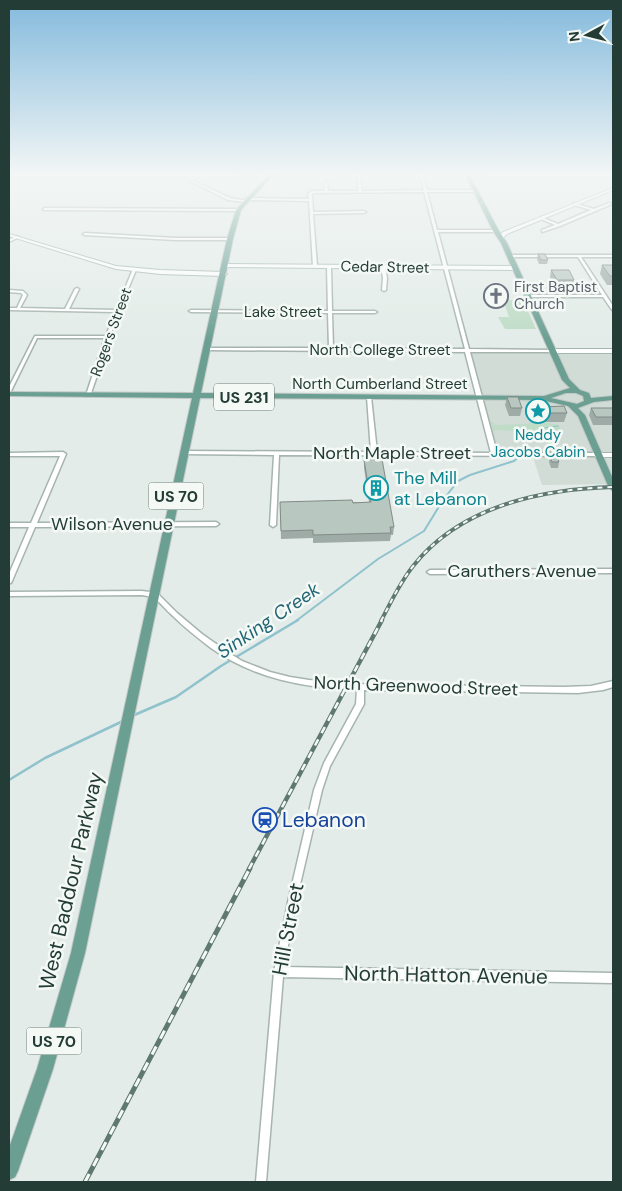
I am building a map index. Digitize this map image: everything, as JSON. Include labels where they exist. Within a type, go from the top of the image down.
[{"type":"main road","name":"US 70","points":[[155,595],[233,230]]},
{"type":"main road","points":[[500,238],[505,233],[513,230]]},
{"type":"main road","points":[[496,231],[529,296],[566,380],[588,397],[581,415]]},
{"type":"main road","points":[[552,350],[613,351]]},
{"type":"main road","points":[[562,402],[559,398],[560,392],[566,380]]},
{"type":"main road","name":"North Cumberland Street","points":[[9,392],[197,397],[541,398],[562,402]]},
{"type":"main road","name":"North Cumberland Street","points":[[541,398],[560,392]]},
{"type":"main road","name":"US 231","points":[[560,392],[580,392]]},
{"type":"main road","points":[[580,392],[610,398]]},
{"type":"main road","name":"US 231","points":[[562,402],[572,406],[610,398]]},
{"type":"main road","points":[[572,406],[581,415],[613,488]]},
{"type":"main road","points":[[598,455],[613,454]]},
{"type":"main road","name":"West Baddour Parkway","points":[[9,1171],[45,1069],[64,1006],[94,883],[155,595]]},
{"type":"street","points":[[314,230],[315,266]]},
{"type":"street","points":[[543,231],[547,230]]},
{"type":"street","points":[[494,453],[437,232],[496,231]]},
{"type":"street","points":[[85,234],[176,239],[230,239]]},
{"type":"street","points":[[9,235],[116,267],[134,270],[224,274]]},
{"type":"street","points":[[9,241],[17,237]]},
{"type":"street","points":[[510,256],[613,256]]},
{"type":"street","points":[[579,256],[613,309]]},
{"type":"street","name":"Cedar Street","points":[[225,266],[515,268]]},
{"type":"street","points":[[328,267],[331,350]]},
{"type":"street","points":[[383,267],[385,278],[384,290]]},
{"type":"street","name":"Rogers Street","points":[[88,395],[117,311],[134,270]]},
{"type":"street","points":[[66,310],[77,289]]},
{"type":"street","points":[[9,291],[22,292],[25,296],[18,309]]},
{"type":"street","points":[[529,296],[605,296]]},
{"type":"street","points":[[9,309],[117,311]]},
{"type":"street","name":"Lake Street","points":[[192,311],[375,312]]},
{"type":"street","points":[[9,392],[36,337],[108,338]]},
{"type":"street","name":"North College Street","points":[[208,348],[552,350]]},
{"type":"street","points":[[369,398],[374,453]]},
{"type":"street","name":"North Maple Street","points":[[185,453],[598,455]]},
{"type":"street","points":[[273,525],[276,453]]},
{"type":"street","points":[[9,454],[63,454],[9,581]]},
{"type":"street","name":"Wilson Avenue","points":[[9,525],[216,524]]},
{"type":"street","name":"Caruthers Avenue","points":[[430,572],[613,571]]},
{"type":"street","points":[[9,594],[142,593],[155,595]]},
{"type":"street","name":"North Greenwood Street","points":[[155,595],[165,606],[226,654],[242,664],[262,672],[312,684],[361,688],[592,689],[613,684]]},
{"type":"street","name":"Hill Street","points":[[261,1182],[279,972],[292,902],[318,790],[327,765],[360,704],[361,688]]},
{"type":"street","name":"North Hatton Avenue","points":[[279,972],[613,978]]},
{"type":"shaded area","points":[[468,351],[613,351],[613,484],[542,485],[532,454],[494,453]]},
{"type":"green space","points":[[503,300],[523,300],[536,329],[505,329],[498,317],[509,317]]},
{"type":"green space","points":[[520,401],[539,401],[544,415],[539,415],[542,422],[559,425],[562,433],[495,430],[494,433],[491,422],[495,425],[527,424],[533,422],[532,417],[528,417],[531,416],[528,403]]},
{"type":"building","points":[[538,254],[545,254],[548,260],[541,260]]},
{"type":"building","points":[[602,265],[613,265],[613,276],[610,276]]},
{"type":"building","points":[[551,270],[569,270],[574,280],[557,280]]},
{"type":"building","points":[[507,397],[518,397],[522,408],[511,408]]},
{"type":"building","points":[[564,406],[567,413],[545,413],[542,407]]},
{"type":"building","points":[[591,408],[613,408],[613,417],[596,417]]},
{"type":"building","points":[[550,457],[557,457],[559,462],[552,462]]},
{"type":"building","name":"The Mill at Lebanon","points":[[382,459],[394,527],[390,527],[391,533],[313,535],[313,530],[281,531],[280,502],[352,500],[353,503],[371,502],[364,460]]},
{"type":"waterway","name":"Sinking Creek","points":[[539,432],[544,428],[558,426]]},
{"type":"waterway","name":"Sinking Creek","points":[[296,621],[378,559],[424,531],[443,500],[458,481],[470,475],[514,461],[520,456]]},
{"type":"waterway","name":"Sinking Creek","points":[[132,716],[176,697],[221,666],[298,620]]},
{"type":"waterway","name":"Sinking Creek","points":[[9,780],[45,758],[123,721]]},
{"type":"railway","points":[[381,621],[400,585],[414,565],[433,545],[455,528],[479,515],[531,497],[559,492],[613,487]]},
{"type":"railway","points":[[249,869],[382,620]]},
{"type":"railway","points":[[85,1182],[250,868]]},
{"type":"place","name":"First Baptist Church","points":[[496,296]]},
{"type":"place","name":"Neddy Jacobs Cabin","points":[[538,411]]},
{"type":"place","name":"The Mill at Lebanon","points":[[376,488]]},
{"type":"place","name":"Lebanon","points":[[265,820]]}]
